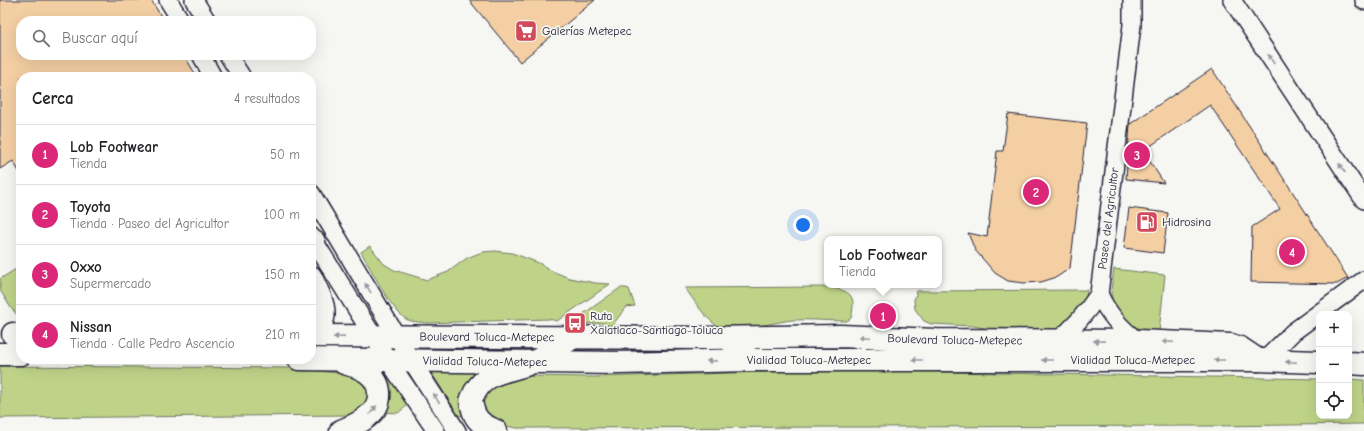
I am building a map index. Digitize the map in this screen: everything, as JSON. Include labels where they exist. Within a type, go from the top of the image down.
[{"type":"main road","points":[[316,289],[323,306],[324,314],[324,320],[316,332]]},
{"type":"main road","name":"Boulevard Toluca-Metepec","points":[[316,336],[375,338],[728,338],[840,336],[936,340],[1138,341],[1231,345],[1240,348],[1261,360]]},
{"type":"main road","points":[[496,431],[480,422],[473,414],[470,400],[484,379],[533,362],[574,337]]},
{"type":"main road","points":[[728,338],[751,360]]},
{"type":"main road","points":[[0,354],[16,354]]},
{"type":"main road","name":"Vialidad Toluca-Metepec","points":[[316,359],[618,364],[751,360],[1261,360],[1316,362]]},
{"type":"main road","points":[[336,360],[366,372],[374,379],[379,388],[380,397],[377,408],[367,418],[341,431]]},
{"type":"main road","points":[[498,373],[571,371],[618,364]]},
{"type":"main road","points":[[1352,364],[1364,364]]},
{"type":"street","points":[[168,0],[178,16]]},
{"type":"street","points":[[194,0],[204,16]]},
{"type":"street","name":"Paseo del Agricultor","points":[[1058,340],[1072,329],[1099,294],[1132,25],[1132,0]]},
{"type":"street","points":[[1232,0],[1364,200]]},
{"type":"street","points":[[204,60],[210,72]]},
{"type":"street","points":[[231,60],[239,72]]},
{"type":"street","points":[[316,201],[411,360],[457,431]]},
{"type":"street","points":[[316,248],[436,431]]},
{"type":"street","points":[[1261,360],[1293,332],[1364,280]]},
{"type":"street","points":[[1099,294],[1104,307],[1118,325],[1138,341]]},
{"type":"green space","points":[[370,246],[384,264],[394,270],[427,280],[448,272],[467,258],[482,252],[495,251],[512,253],[539,263],[552,271],[569,278],[610,284],[557,321],[549,319],[427,323],[413,321],[406,319],[394,307],[361,252]]},
{"type":"green space","points":[[16,269],[16,314],[0,290],[0,279]]},
{"type":"green space","points":[[1114,269],[1165,275],[1159,332],[1145,330],[1130,324],[1121,315],[1115,306],[1111,294]]},
{"type":"green space","points":[[620,288],[629,289],[635,306],[626,307],[609,330],[605,330],[605,323],[569,324]]},
{"type":"green space","points":[[685,288],[833,288],[847,292],[850,295],[853,310],[851,318],[847,321],[792,320],[752,327],[731,329],[723,328],[707,318]]},
{"type":"green space","points":[[1087,290],[1085,302],[1074,320],[1055,331],[1001,331],[973,326],[931,324],[924,321],[915,309],[914,300],[917,291]]},
{"type":"green space","points":[[0,366],[295,368],[353,375],[365,378],[372,390],[367,406],[353,415],[0,418]]},
{"type":"green space","points":[[385,367],[408,405],[398,413],[380,412],[389,389]]},
{"type":"green space","points":[[483,368],[469,418],[458,415],[431,372],[431,369]]},
{"type":"green space","points":[[837,370],[1316,379],[1316,419],[1352,419],[1352,379],[1364,380],[1364,424],[1214,426],[516,428],[493,423],[485,418],[481,396],[487,386],[522,376],[594,377]]},
{"type":"building","points":[[0,0],[151,0],[161,16],[16,16],[16,60],[187,60],[194,72],[16,72],[16,166],[13,161],[0,169]]},
{"type":"building","name":"Galerías Metepec","points":[[469,0],[595,0],[520,62]]},
{"type":"building","points":[[1212,69],[1348,278],[1337,284],[1251,282],[1252,227],[1280,209],[1210,105],[1143,151],[1164,183],[1126,179],[1130,124]]},
{"type":"building","points":[[1008,114],[1087,123],[1070,268],[1057,277],[1041,282],[1024,283],[1008,281],[995,273],[975,250],[968,233],[987,237],[997,151],[1003,151]]},
{"type":"building","name":"Hidrosina","points":[[1129,208],[1168,213],[1163,253],[1124,248]]},
{"type":"place","name":"Galerías Metepec","points":[[526,31]]},
{"type":"place","name":"Oxxo","points":[[1137,155]]},
{"type":"place","name":"Toyota","points":[[1036,192]]},
{"type":"place","name":"Hidrosina","points":[[1147,222]]},
{"type":"place","name":"Nissan","points":[[1292,252]]},
{"type":"place","name":"Lob Footwear","points":[[883,316]]},
{"type":"place","name":"Ruta Xalatlaco-Santiago-Toluca","points":[[575,323]]}]
